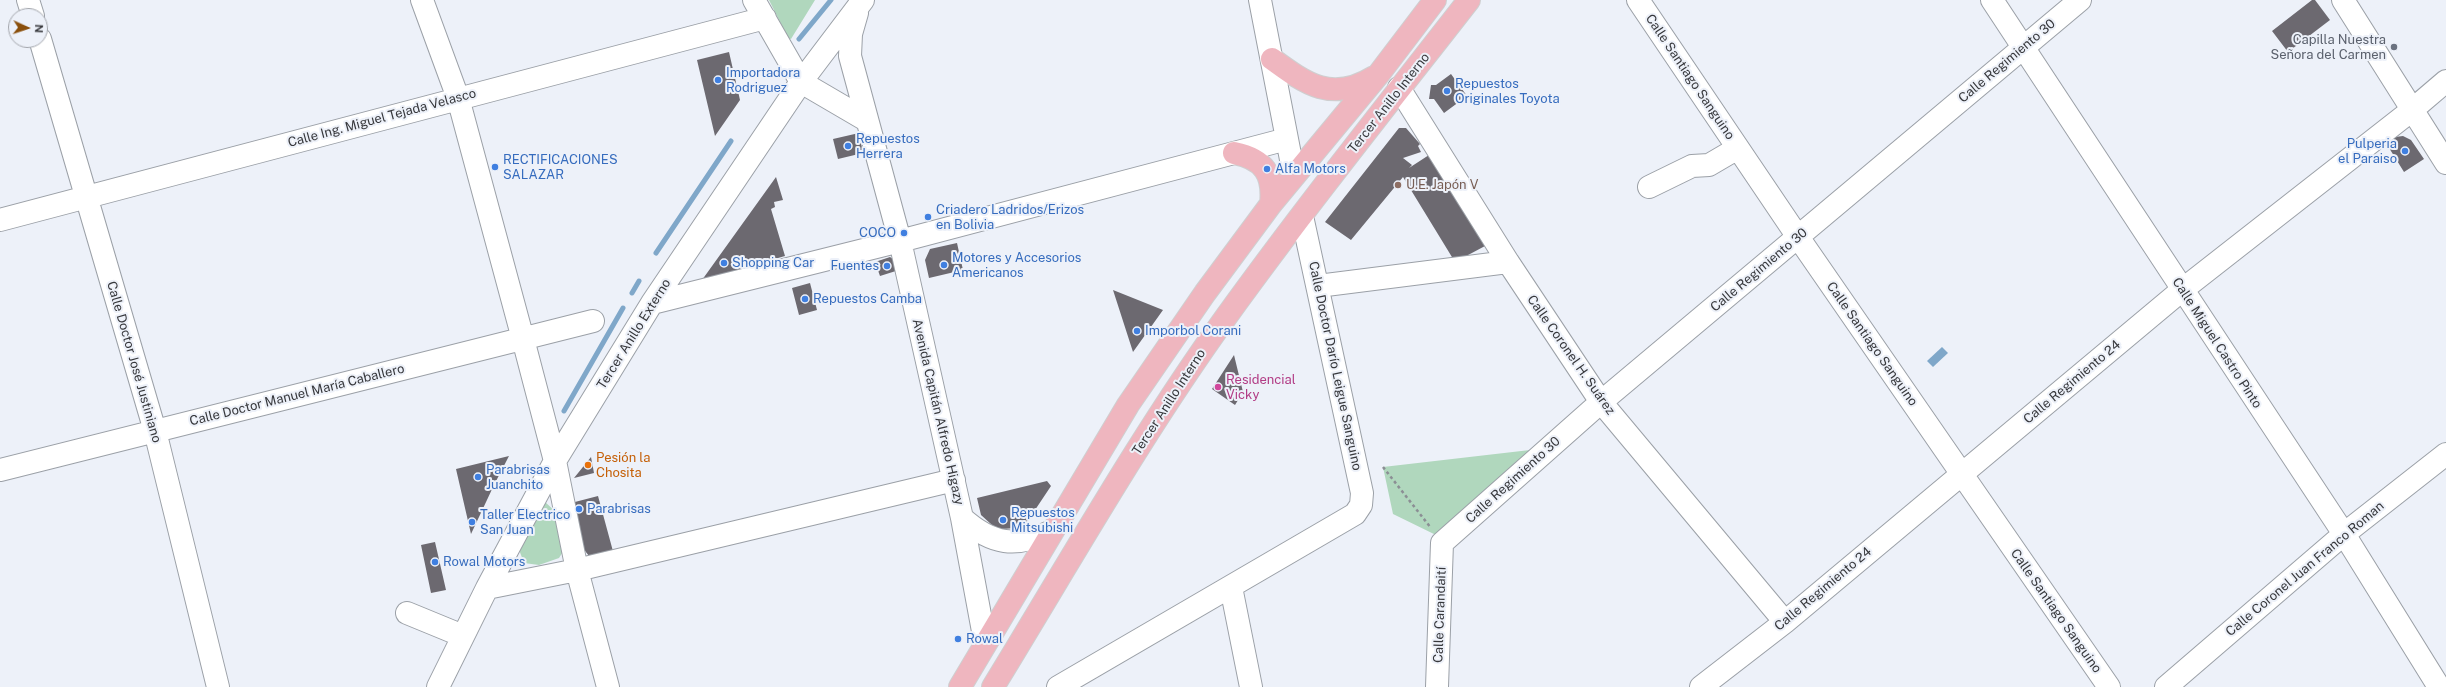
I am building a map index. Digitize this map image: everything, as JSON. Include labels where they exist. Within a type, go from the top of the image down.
[{"type":"main road","name":"Tercer Anillo Interno","points":[[960,687],[985,642],[1128,405],[1205,293],[1271,204],[1378,75],[1435,0]]},
{"type":"main road","name":"Tercer Anillo Interno","points":[[993,687],[1152,427],[1225,317],[1399,88],[1469,0]]},
{"type":"main road","points":[[1272,59],[1298,78],[1317,88],[1339,90],[1360,86],[1378,75]]},
{"type":"main road","points":[[1255,278],[1267,251],[1293,215],[1297,207],[1294,175],[1309,172],[1320,165],[1393,84],[1416,68]]},
{"type":"main road","points":[[1234,153],[1248,156],[1265,169],[1269,175],[1273,189],[1271,204]]},
{"type":"street","points":[[422,0],[458,98],[555,462],[577,570],[608,687]]},
{"type":"street","points":[[1260,0],[1294,175]]},
{"type":"street","name":"Calle Santiago Sanguino","points":[[1638,0],[1798,237],[2109,687]]},
{"type":"street","name":"Calle Miguel Castro Pinto","points":[[1992,0],[2344,534],[2439,687]]},
{"type":"street","name":"Calle Regimiento 30","points":[[1442,544],[1601,402],[2080,0]]},
{"type":"street","points":[[2343,0],[2446,163]]},
{"type":"street","name":"Tercer Anillo Externo","points":[[438,687],[487,588],[555,462],[652,302],[801,82],[861,2]]},
{"type":"street","name":"Avenida Capitán Alfredo Higazy","points":[[861,2],[851,34],[850,56],[866,120],[900,241],[954,480],[985,642]]},
{"type":"street","points":[[759,9],[801,82],[866,120]]},
{"type":"street","name":"Calle Ing. Miguel Tejada Velasco","points":[[0,220],[458,98],[759,9]]},
{"type":"street","name":"Calle Doctor José Justiniano","points":[[43,48],[155,431],[218,687]]},
{"type":"street","name":"Calle Regimiento 24","points":[[1701,687],[1784,622],[2182,290],[2412,110],[2446,80]]},
{"type":"street","name":"Calle Coronel H. Suárez","points":[[1399,88],[1508,262],[1601,402],[1784,622]]},
{"type":"street","points":[[652,302],[900,241],[1287,139]]},
{"type":"street","points":[[1649,187],[1692,166],[1709,165],[1738,148]]},
{"type":"street","name":"Calle Doctor Darío Leigue Sanguino","points":[[1232,588],[1355,514],[1361,505],[1362,493],[1302,216]]},
{"type":"street","points":[[1318,286],[1508,262]]},
{"type":"street","name":"Calle Doctor Manuel María Caballero","points":[[0,470],[593,321]]},
{"type":"street","name":"Calle Coronel Juan Franco Roman","points":[[2166,687],[2344,534],[2446,454]]},
{"type":"street","points":[[487,588],[577,570],[954,480]]},
{"type":"street","name":"Avenida Capitán Alfredo Higazy","points":[[962,518],[977,531],[995,540],[1014,542],[1034,540],[1052,531]]},
{"type":"street","name":"Calle Carandaití","points":[[1437,687],[1442,544]]},
{"type":"street","points":[[1067,684],[1232,588],[1251,687]]},
{"type":"street","points":[[407,613],[463,636]]},
{"type":"path","points":[[1383,467],[1442,544]]},
{"type":"green space","points":[[769,0],[815,0],[791,39],[788,38]]},
{"type":"green space","points":[[1530,450],[1438,536],[1393,514],[1383,467]]},
{"type":"green space","points":[[544,501],[558,514],[566,547],[559,558],[539,565],[524,563],[518,547]]},
{"type":"water","points":[[1942,347],[1948,353],[1933,367],[1927,361]]},
{"type":"building","points":[[2312,0],[2315,0],[2330,20],[2288,52],[2272,31]]},
{"type":"building","name":"Importadora Rodriguez","points":[[729,52],[740,100],[715,136],[697,60]]},
{"type":"building","name":"Repuestos Originales Toyota","points":[[1451,74],[1467,96],[1444,113],[1434,99],[1429,99],[1431,85],[1436,85]]},
{"type":"building","points":[[1399,128],[1406,128],[1420,144],[1418,146],[1421,152],[1403,158],[1412,165],[1409,168],[1429,155],[1485,246],[1455,262],[1403,177],[1351,240],[1325,222]]},
{"type":"building","name":"Repuestos Herrera","points":[[859,133],[863,153],[838,159],[833,139]]},
{"type":"building","name":"Pulperia el Paraiso","points":[[2403,136],[2411,140],[2424,159],[2404,172],[2386,143],[2395,137]]},
{"type":"building","points":[[776,177],[783,200],[774,202],[775,207],[771,209],[785,256],[702,280]]},
{"type":"building","name":"Motores y Accesorios Americanos","points":[[957,243],[963,270],[929,278],[925,260],[930,249]]},
{"type":"building","name":"Fuentes","points":[[890,257],[896,261],[899,270],[880,276],[875,262]]},
{"type":"building","name":"Repuestos Camba","points":[[810,283],[817,310],[799,315],[792,288]]},
{"type":"building","name":"Imporbol Corani","points":[[1113,290],[1163,310],[1133,352]]},
{"type":"building","points":[[1234,355],[1243,392],[1235,405],[1212,389]]},
{"type":"building","name":"Parabrisas Juanchito","points":[[509,456],[494,485],[471,534],[456,469]]},
{"type":"building","name":"Pesión la Chosita","points":[[591,457],[594,473],[574,478]]},
{"type":"building","points":[[1047,481],[1051,486],[1025,525],[1018,528],[1001,529],[992,525],[981,515],[977,498]]},
{"type":"building","points":[[598,496],[614,555],[589,556],[582,547],[571,503]]},
{"type":"building","points":[[435,542],[446,590],[431,593],[421,545]]},
{"type":"waterway","points":[[799,39],[831,0]]},
{"type":"waterway","points":[[656,253],[731,141]]},
{"type":"waterway","points":[[632,293],[639,281]]},
{"type":"waterway","points":[[564,411],[623,308]]},
{"type":"place","name":"Capilla Nuestra Señora del Carmen","points":[[2394,47]]},
{"type":"place","name":"Importadora Rodriguez","points":[[718,80]]},
{"type":"place","name":"Repuestos Originales Toyota","points":[[1447,91]]},
{"type":"place","name":"Repuestos Herrera","points":[[848,146]]},
{"type":"place","name":"Pulperia el Paraiso","points":[[2405,151]]},
{"type":"place","name":"RECTIFICACIONES SALAZAR","points":[[495,167]]},
{"type":"place","name":"Alfa Motors","points":[[1267,169]]},
{"type":"place","name":"U.E. Japón V","points":[[1398,185]]},
{"type":"place","name":"Criadero Ladridos/Erizos en Bolivia","points":[[928,217]]},
{"type":"place","name":"COCO","points":[[904,233]]},
{"type":"place","name":"Shopping Car","points":[[724,263]]},
{"type":"place","name":"Motores y Accesorios Americanos","points":[[944,265]]},
{"type":"place","name":"Fuentes","points":[[887,266]]},
{"type":"place","name":"Repuestos Camba","points":[[805,299]]},
{"type":"place","name":"Imporbol Corani","points":[[1137,331]]},
{"type":"place","name":"Residencial Vicky","points":[[1218,387]]},
{"type":"place","name":"Pesión la Chosita","points":[[588,465]]},
{"type":"place","name":"Parabrisas Juanchito","points":[[478,477]]},
{"type":"place","name":"Parabrisas","points":[[579,509]]},
{"type":"place","name":"Repuestos Mitsubishi","points":[[1003,520]]},
{"type":"place","name":"Taller Electrico San Juan","points":[[472,522]]},
{"type":"place","name":"Rowal Motors","points":[[435,562]]},
{"type":"place","name":"Rowal","points":[[958,639]]}]
